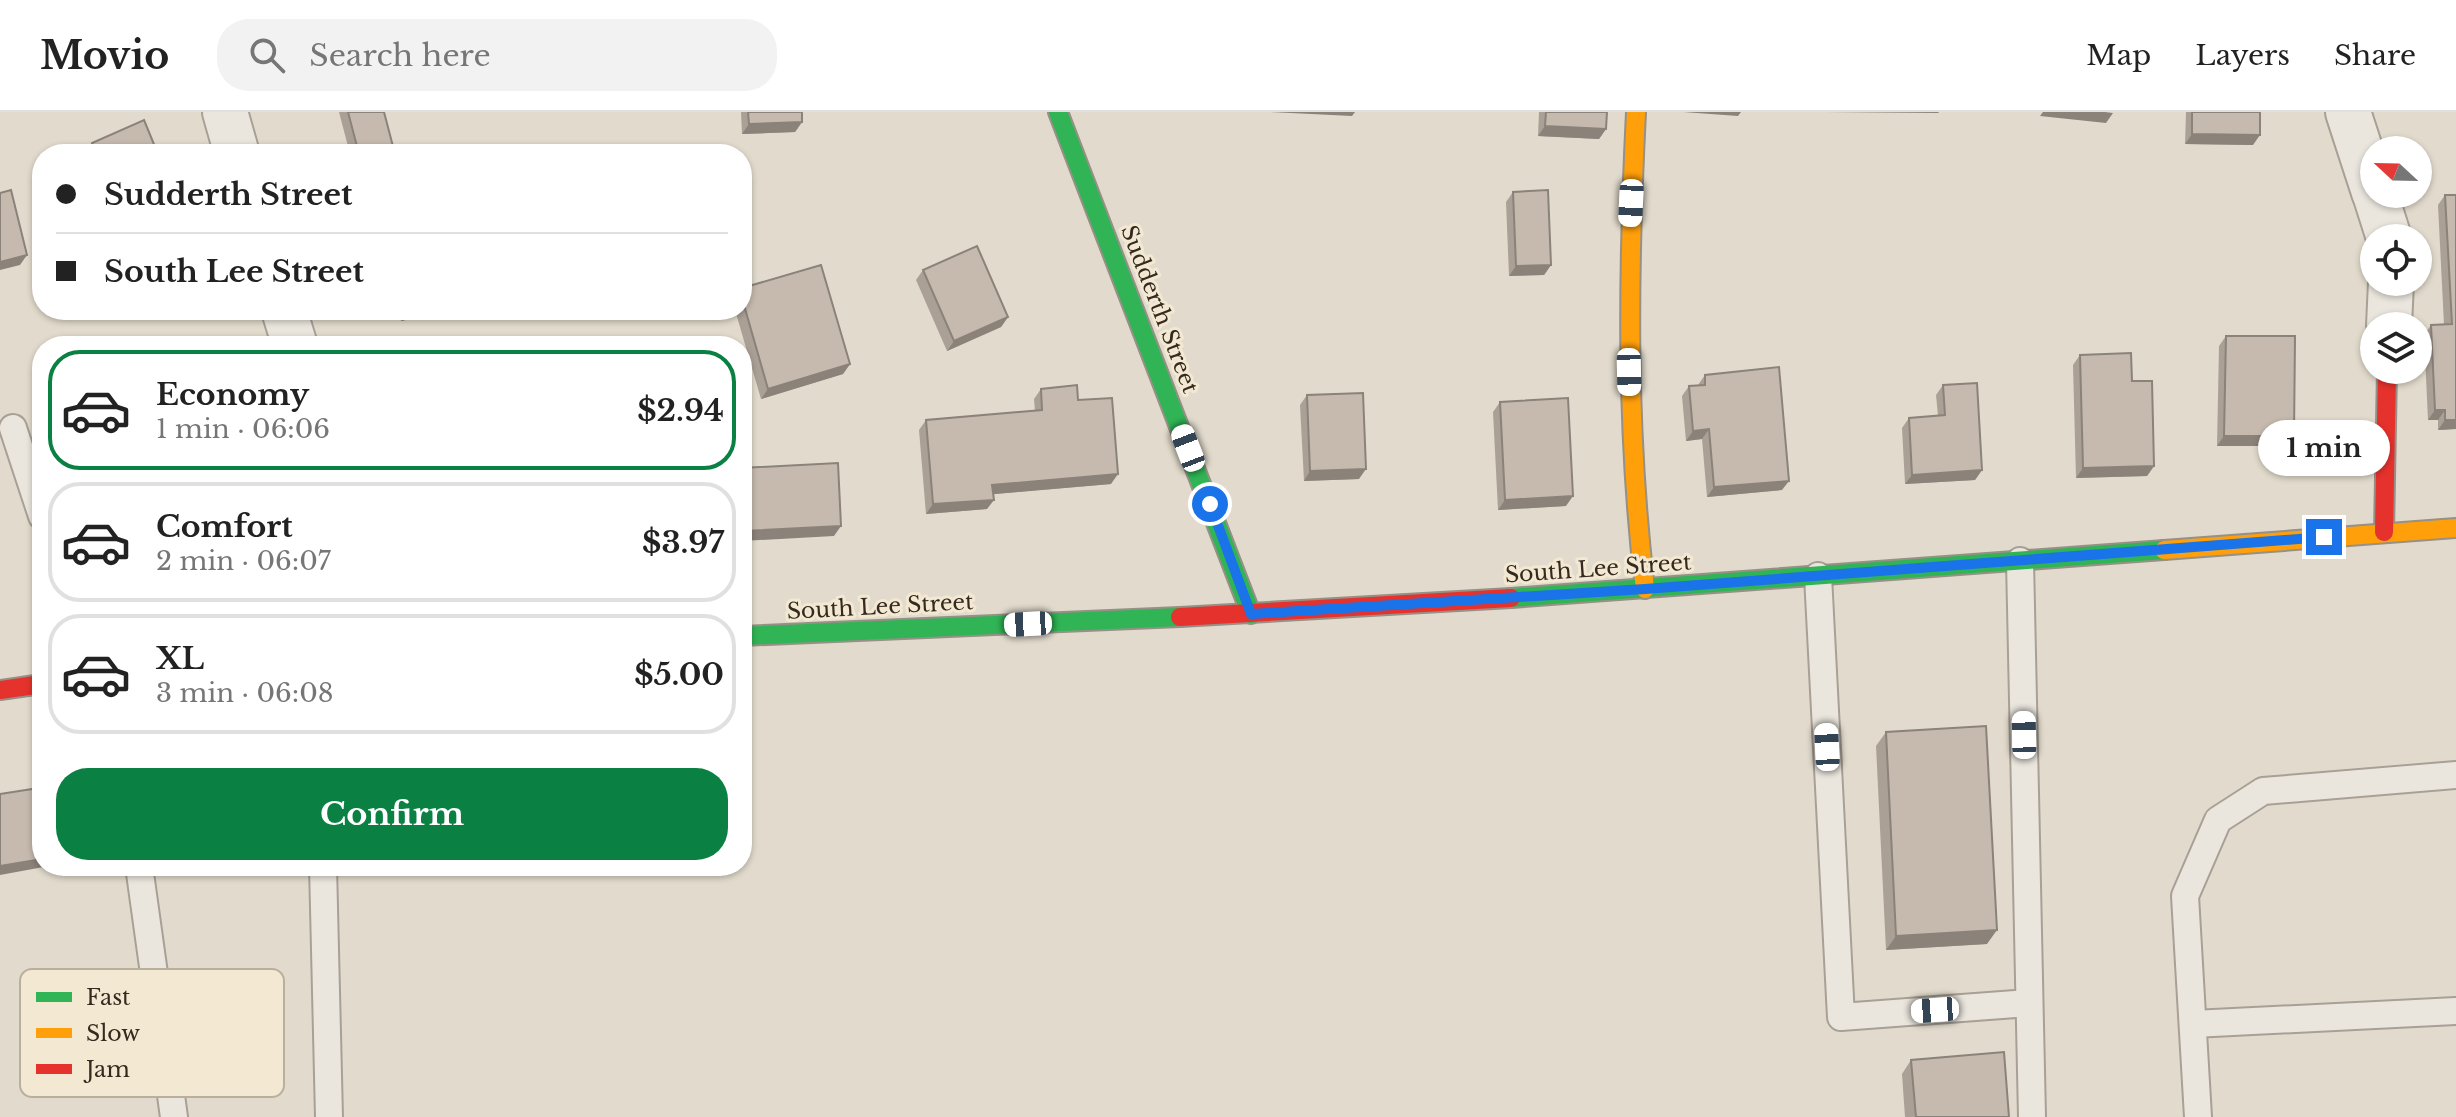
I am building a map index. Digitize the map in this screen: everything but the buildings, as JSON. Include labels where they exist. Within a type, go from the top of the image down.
[{"type":"street","points":[[225,112],[234,144]]},
{"type":"street","name":"Sudderth Street","points":[[1058,112],[1251,614]]},
{"type":"street","points":[[1636,112],[1628,264],[1630,399],[1638,540],[1645,589]]},
{"type":"street","points":[[2348,112],[2360,149]]},
{"type":"street","points":[[2384,532],[2387,384]]},
{"type":"street","name":"South Lee Street","points":[[752,636],[1251,614],[1645,589],[2456,528]]},
{"type":"street","points":[[0,690],[32,685]]},
{"type":"lane","points":[[13,428],[32,486]]},
{"type":"lane","points":[[2020,561],[2032,1117]]},
{"type":"lane","points":[[1818,576],[1841,1017],[2029,1003]]},
{"type":"lane","points":[[2198,1117],[2185,896],[2218,820],[2263,791],[2456,775]]},
{"type":"lane","points":[[140,876],[153,969]]},
{"type":"lane","points":[[323,876],[329,1117]]},
{"type":"lane","points":[[2193,1024],[2456,1011]]},
{"type":"lane","points":[[171,1097],[174,1117]]},
{"type":"traffic: fast","points":[[1058,112],[1251,614]]},
{"type":"traffic: fast","points":[[1511,598],[2164,550]]},
{"type":"traffic: fast","points":[[752,636],[1180,617]]},
{"type":"traffic: slow","points":[[1636,112],[1630,351],[1634,470],[1645,589]]},
{"type":"traffic: slow","points":[[2164,550],[2456,528]]},
{"type":"traffic: jam","points":[[2384,532],[2387,384]]},
{"type":"traffic: jam","points":[[1180,617],[1511,598]]},
{"type":"traffic: jam","points":[[0,690],[32,685]]},
{"type":"route","points":[[1210,504],[1251,614],[1645,589],[2324,537]]}]
